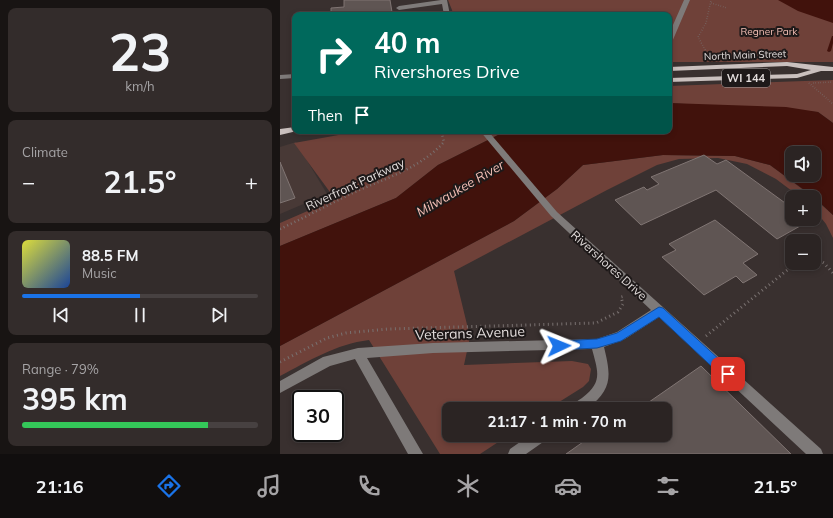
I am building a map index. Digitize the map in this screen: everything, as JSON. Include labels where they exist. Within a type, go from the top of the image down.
[{"type":"main road","name":"North Main Street","points":[[672,69],[787,64],[833,69]]},
{"type":"main road","name":"North Main Street","points":[[672,80],[797,76],[822,69]]},
{"type":"main road","points":[[280,132],[292,129]]},
{"type":"street","points":[[672,35],[687,0]]},
{"type":"street","points":[[399,8],[444,1],[446,12]]},
{"type":"street","points":[[280,77],[292,76]]},
{"type":"street","name":"Rivershores Drive","points":[[486,134],[554,214],[695,345],[816,454]]},
{"type":"street","name":"Veterans Avenue","points":[[280,387],[327,361],[358,353],[433,348],[597,344],[621,336],[659,311]]},
{"type":"street","points":[[587,402],[597,395],[604,382],[604,374],[597,344]]},
{"type":"street","points":[[358,353],[416,454]]},
{"type":"street","points":[[515,454],[531,442]]},
{"type":"path","points":[[695,68],[707,53],[698,37],[706,23],[711,0]]},
{"type":"path","points":[[710,3],[727,8]]},
{"type":"path","points":[[808,83],[833,104]]},
{"type":"path","name":"Riverfront Parkway","points":[[280,229],[358,191],[406,171],[437,150],[444,142],[441,134]]},
{"type":"path","points":[[821,262],[833,272]]},
{"type":"path","points":[[695,345],[787,270]]},
{"type":"path","points":[[280,362],[327,338],[346,333],[388,329],[596,323],[618,312],[623,304],[621,298],[636,290]]},
{"type":"shaded area","points":[[296,142],[327,194],[280,214],[280,147]]},
{"type":"green space","name":"Regner Park","points":[[448,0],[833,0],[833,62],[672,62],[672,12],[453,12]]},
{"type":"green space","points":[[833,80],[833,123],[818,112],[672,103],[672,86]]},
{"type":"green space","points":[[344,134],[500,134],[438,165],[396,198],[280,246],[280,223],[335,199],[294,143]]},
{"type":"green space","points":[[663,155],[735,156],[770,165],[785,176],[785,182],[793,182],[804,190],[791,190],[776,179],[747,164],[718,158],[679,159],[657,165],[454,271],[470,337],[464,365],[572,361],[588,364],[591,369],[589,381],[583,387],[559,402],[442,402],[442,442],[498,442],[480,454],[440,454],[369,340],[334,349],[280,376],[280,346],[514,221],[557,189],[583,165]]},
{"type":"green space","points":[[821,204],[833,215],[833,238],[821,218]]},
{"type":"water","points":[[778,0],[833,0],[833,23],[798,11]]},
{"type":"water","name":"Milwaukee River","points":[[672,103],[786,107],[818,112],[833,123],[833,215],[821,204],[821,190],[804,190],[793,182],[821,182],[821,146],[785,146],[785,176],[770,165],[735,156],[663,155],[583,165],[557,189],[514,221],[280,346],[280,246],[396,198],[438,165],[500,134],[672,134]]},
{"type":"building","points":[[344,0],[390,0],[392,12],[331,12],[331,8],[344,7]]},
{"type":"building","points":[[704,155],[717,164],[726,160],[785,203],[785,226],[800,226],[777,239],[716,190],[641,225],[615,200],[644,187],[647,190],[659,184],[651,177]]},
{"type":"building","points":[[280,162],[295,198],[280,203]]},
{"type":"building","points":[[715,220],[758,254],[743,263],[757,275],[743,283],[736,276],[704,295],[662,257],[676,250],[669,244]]},
{"type":"building","points":[[701,366],[791,454],[566,454],[583,442],[672,442],[672,402],[649,402]]},
{"type":"waterway","points":[[829,51],[833,37]]},
{"type":"route","points":[[559,346],[597,344],[621,336],[659,311],[728,374]]}]
